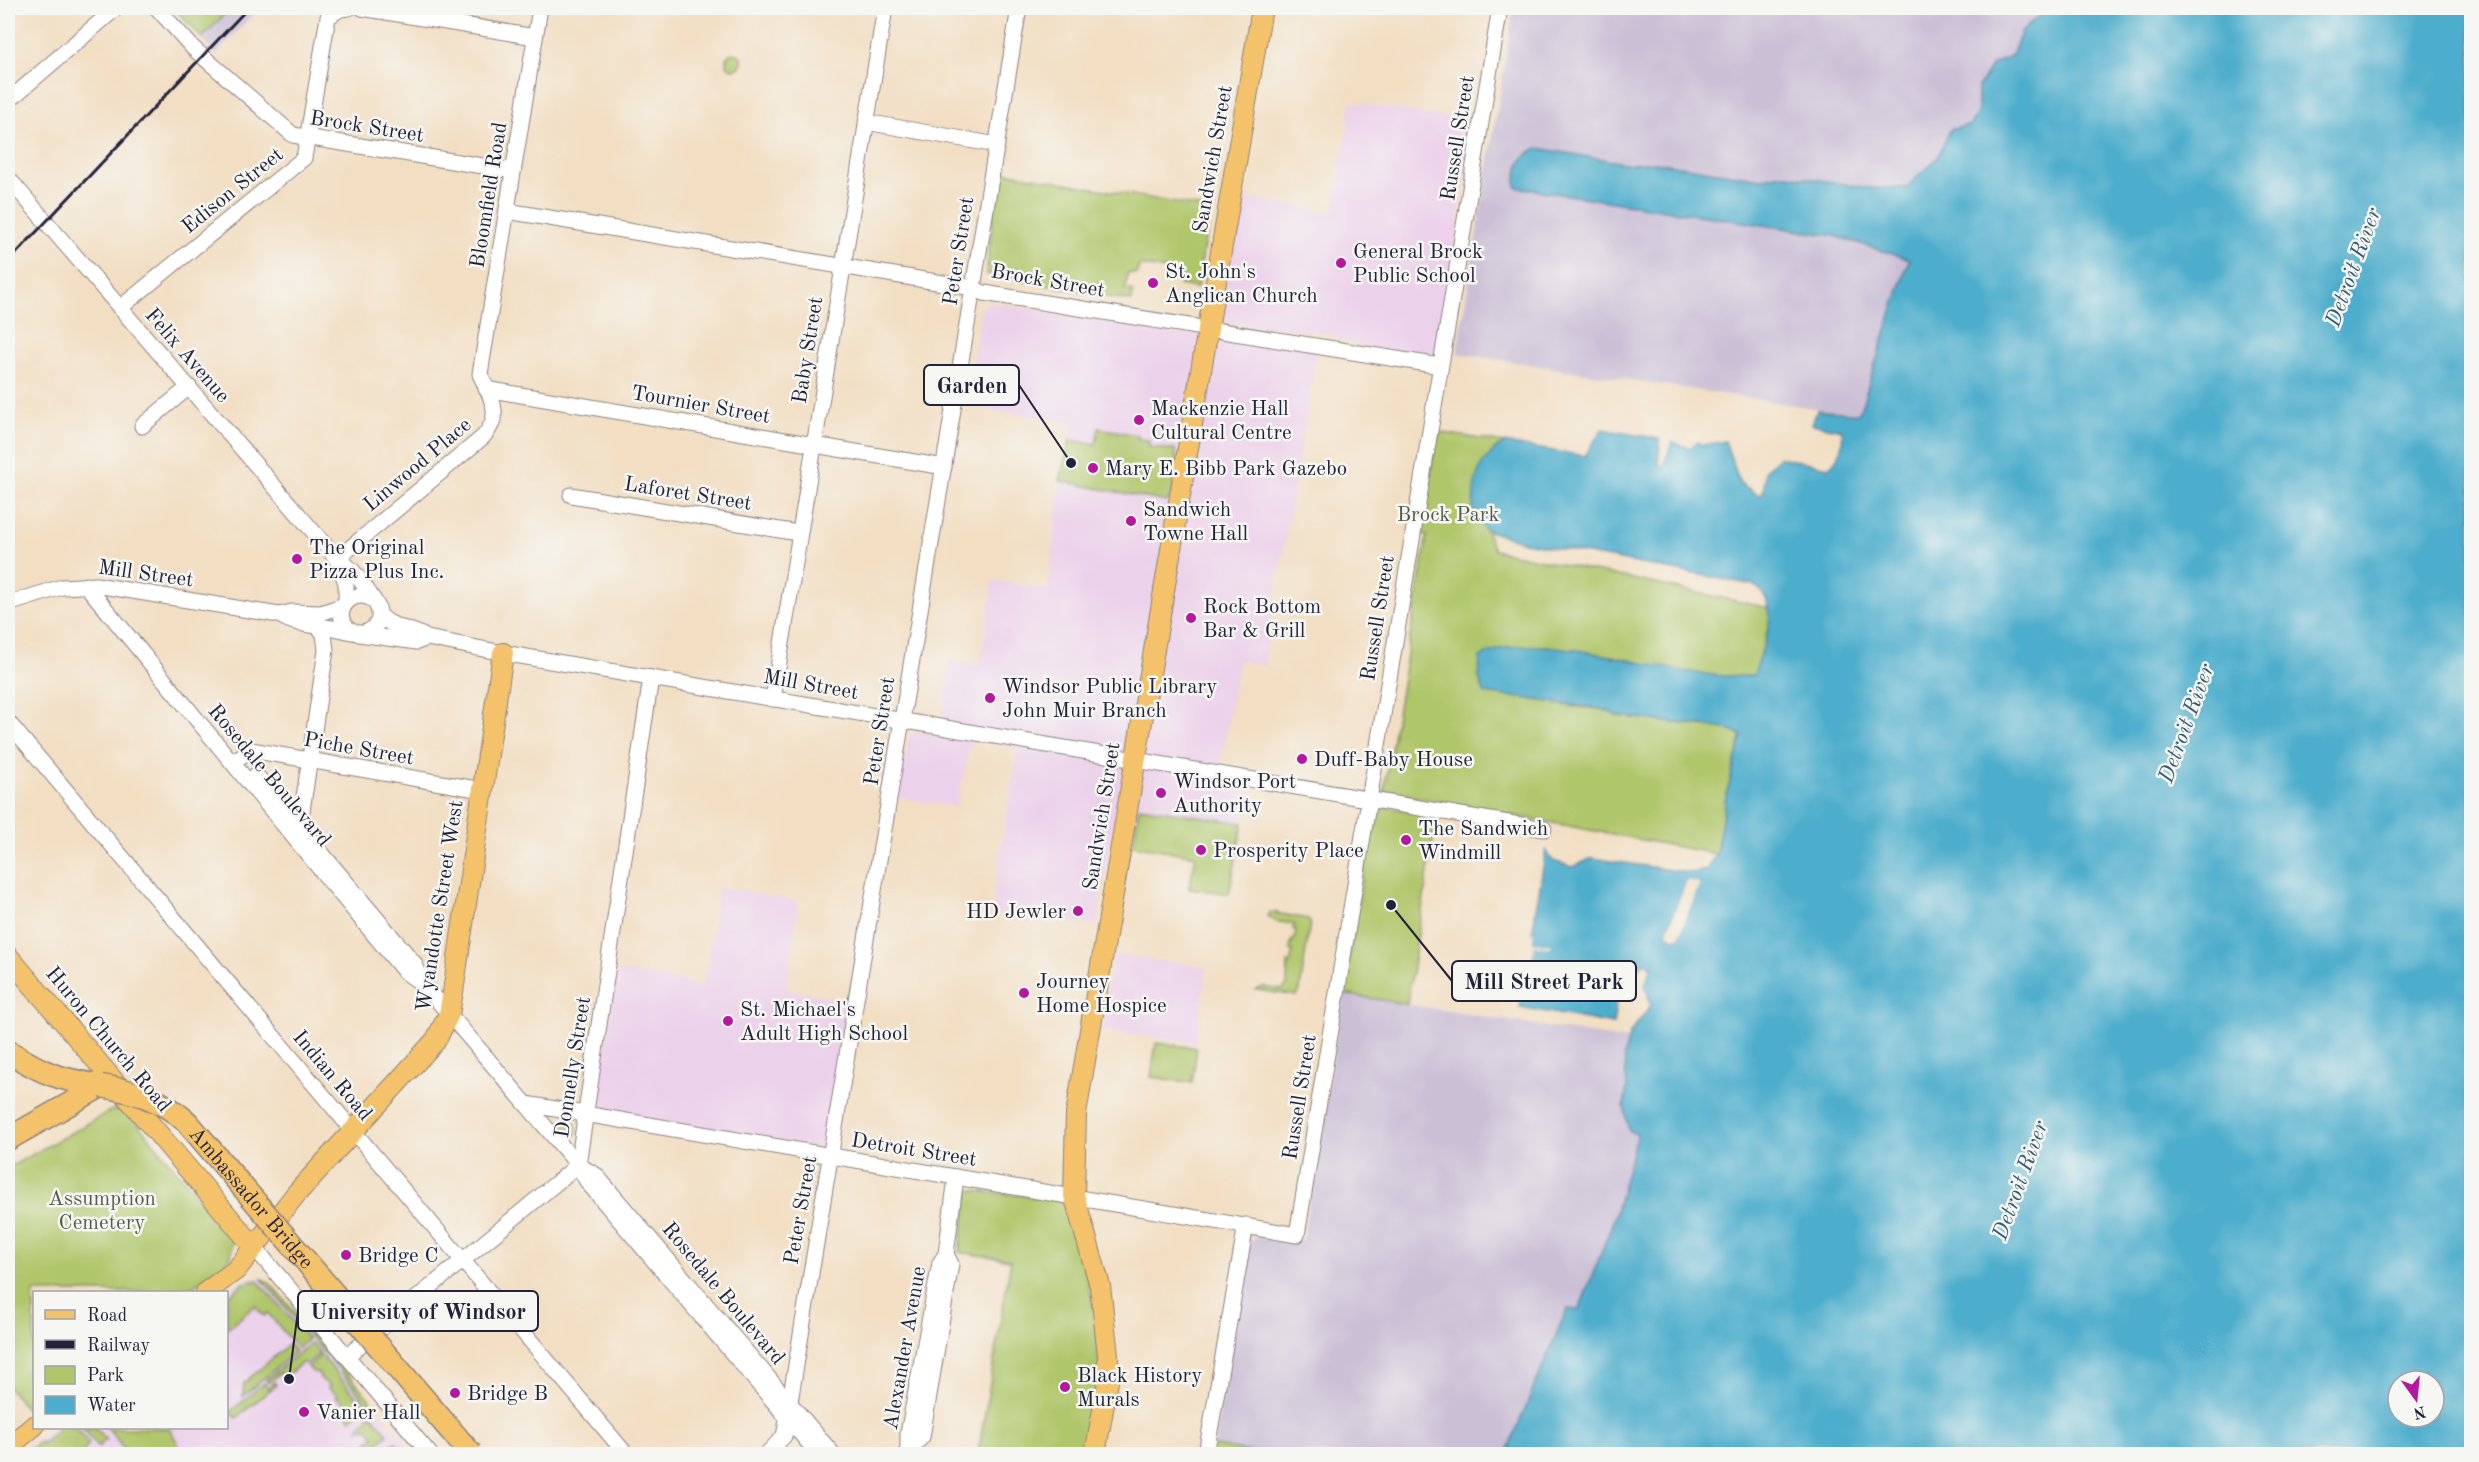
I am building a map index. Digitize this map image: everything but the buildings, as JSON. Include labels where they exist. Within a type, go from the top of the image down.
[{"type":"highway","name":"Ambassador Bridge","points":[[8,1051],[35,1069],[59,1079],[101,1086],[153,1099],[169,1107],[187,1122],[471,1455]]},
{"type":"highway","points":[[8,1139],[101,1086]]},
{"type":"main road","name":"Sandwich Street","points":[[1095,1455],[1108,1382],[1106,1325],[1100,1287],[1074,1195],[1076,1114],[1262,8]]},
{"type":"main road","name":"Wyandotte Street West","points":[[209,1291],[236,1270],[296,1194],[436,1040],[449,1014],[503,653]]},
{"type":"main road","name":"Huron Church Road","points":[[8,956],[254,1246]]},
{"type":"main road","points":[[8,1447],[33,1427]]},
{"type":"street","points":[[8,101],[116,8]]},
{"type":"street","name":"Brock Street","points":[[157,8],[193,48],[282,128],[293,135],[513,171]]},
{"type":"street","name":"Edison Street","points":[[120,308],[304,158],[328,17],[345,8]]},
{"type":"street","points":[[362,8],[535,37]]},
{"type":"street","name":"Bloomfield Road","points":[[486,389],[480,374],[540,8]]},
{"type":"street","name":"Baby Street","points":[[773,699],[812,444],[885,8]]},
{"type":"street","name":"Peter Street","points":[[767,1455],[784,1436],[1019,8]]},
{"type":"street","name":"Russell Street","points":[[1297,1234],[1500,8]]},
{"type":"street","points":[[866,122],[997,145]]},
{"type":"street","name":"Felix Avenue","points":[[8,178],[337,558],[347,564],[357,575],[378,609]]},
{"type":"street","name":"Brock Street","points":[[507,211],[973,288],[984,293],[1208,327],[1440,366]]},
{"type":"street","points":[[142,426],[189,387]]},
{"type":"street","name":"Tournier Street","points":[[486,389],[944,467]]},
{"type":"street","name":"Linwood Place","points":[[337,558],[494,426],[495,409],[486,389]]},
{"type":"street","name":"Laforet Street","points":[[571,495],[798,533]]},
{"type":"street","name":"Felix Avenue","points":[[337,558],[346,583],[345,603]]},
{"type":"street","name":"Mill Street","points":[[8,603],[62,587],[91,585],[279,615],[292,612],[321,613],[345,603]]},
{"type":"street","name":"Rosedale Boulevard","points":[[91,585],[291,825],[414,963],[426,987],[525,1104],[578,1165],[596,1174],[788,1410],[818,1455]]},
{"type":"street","points":[[326,650],[336,638],[374,629],[378,609],[363,596],[354,597],[345,603],[342,620],[356,633]]},
{"type":"street","name":"Mill Street","points":[[378,609],[394,627],[418,632],[426,638],[503,653],[1544,829]]},
{"type":"street","name":"Mill Street","points":[[279,615],[291,623],[332,625],[356,633],[417,642],[426,638]]},
{"type":"street","points":[[291,825],[302,811],[326,650],[324,634],[317,625]]},
{"type":"street","name":"Donnelly Street","points":[[347,1356],[578,1165],[651,678]]},
{"type":"street","name":"Indian Road","points":[[8,722],[626,1455]]},
{"type":"street","name":"Piche Street","points":[[236,759],[251,750],[482,790]]},
{"type":"street","name":"Detroit Street","points":[[525,1104],[1297,1234]]},
{"type":"street","name":"Alexander Avenue","points":[[906,1452],[922,1437],[951,1264],[946,1254],[956,1177]]},
{"type":"street","points":[[1206,1455],[1246,1225]]},
{"type":"street","name":"Huron Church Road","points":[[254,1246],[430,1455]]},
{"type":"street","name":"Rosedale Boulevard","points":[[788,1410],[833,1455]]},
{"type":"shaded area","points":[[230,8],[259,8],[215,55],[202,38]]},
{"type":"shaded area","points":[[1514,8],[2048,8],[2022,31],[2012,55],[1992,65],[1979,87],[1978,111],[1970,125],[1950,130],[1937,158],[1907,188],[1871,188],[1781,174],[1761,179],[1655,162],[1630,164],[1539,148],[1515,171],[1516,187],[1835,236],[1909,258],[1859,415],[1457,353]]},
{"type":"shaded area","name":"General Brock Public School","points":[[1351,102],[1474,121],[1438,354],[1428,356],[1346,343],[1331,334],[1231,323],[1223,318],[1220,312],[1242,197],[1334,213]]},
{"type":"shaded area","points":[[991,302],[1171,334],[1225,334],[1318,344],[1264,666],[1239,660],[1218,778],[1248,784],[1243,823],[1139,807],[1135,832],[1112,829],[1097,926],[993,912],[995,884],[1018,748],[972,740],[956,807],[896,797],[910,735],[919,731],[939,735],[951,661],[980,665],[993,580],[1048,590],[1060,481],[1073,423],[965,406],[981,307]]},
{"type":"shaded area","name":"St. Michael's Adult High School","points":[[719,887],[799,902],[786,989],[850,1000],[827,1141],[817,1147],[606,1113],[597,1104],[617,970],[703,985]]},
{"type":"shaded area","points":[[1114,954],[1207,967],[1196,1043],[1099,1030]]},
{"type":"shaded area","points":[[1343,994],[1628,1040],[1624,1055],[1627,1088],[1624,1105],[1637,1134],[1614,1219],[1579,1310],[1566,1309],[1506,1454],[1261,1454],[1214,1446],[1249,1242],[1257,1236],[1268,1234],[1303,1240]]},
{"type":"shaded area","points":[[252,1277],[269,1282],[416,1454],[17,1454],[51,1429],[228,1429],[226,1291]]},
{"type":"green space","points":[[174,8],[230,8],[202,38]]},
{"type":"green space","points":[[734,53],[740,55],[742,61],[740,67],[734,69],[728,67],[726,61],[728,55]]},
{"type":"green space","points":[[999,171],[1210,209],[1197,288],[1179,285],[1180,280],[1165,277],[1166,270],[1140,265],[1136,274],[1128,273],[1125,289],[1133,291],[1132,301],[986,274]]},
{"type":"green space","points":[[1099,428],[1138,435],[1137,439],[1149,440],[1149,447],[1175,450],[1177,461],[1173,492],[1167,502],[1060,481],[1070,440],[1096,444]]},
{"type":"green space","name":"Brock Park","points":[[1438,432],[1504,443],[1494,450],[1473,517],[1486,530],[1494,550],[1770,608],[1770,622],[1755,675],[1736,677],[1699,675],[1609,656],[1545,646],[1556,705],[1602,709],[1618,716],[1728,729],[1742,734],[1726,797],[1716,854],[1384,791],[1427,536],[1419,534]]},
{"type":"green space","name":"Prosperity Place","points":[[1139,807],[1243,823],[1229,894],[1189,888],[1196,856],[1133,845]]},
{"type":"green space","points":[[1384,807],[1437,815],[1407,1004],[1343,994],[1373,815]]},
{"type":"green space","points":[[1270,912],[1308,919],[1310,922],[1300,990],[1297,996],[1256,990],[1263,987],[1283,990],[1287,985],[1288,963],[1290,963],[1293,951],[1290,950],[1291,941],[1294,941],[1296,930],[1293,929],[1294,924],[1274,921],[1268,916]]},
{"type":"green space","points":[[1156,1043],[1197,1048],[1192,1083],[1151,1077]]},
{"type":"green space","name":"Assumption Cemetery","points":[[112,1110],[128,1112],[232,1237],[231,1258],[187,1291],[33,1291],[33,1411],[30,1413],[8,1387],[8,1168]]},
{"type":"green space","points":[[564,1120],[572,1120],[577,1125],[575,1136],[564,1138],[559,1133],[559,1125]]},
{"type":"green space","points":[[969,1190],[1055,1199],[1065,1202],[1070,1208],[1098,1321],[1099,1384],[1087,1454],[978,1454],[1011,1260],[959,1252]]},
{"type":"green space","points":[[261,1278],[269,1282],[330,1353],[326,1355]]},
{"type":"green space","points":[[257,1280],[308,1339],[298,1349],[268,1313],[264,1316],[255,1306],[228,1328],[228,1296],[244,1283]]},
{"type":"green space","points":[[311,1343],[320,1353],[306,1365],[303,1362],[285,1377],[280,1373],[268,1383],[266,1380]]},
{"type":"green space","points":[[289,1344],[295,1352],[243,1396],[244,1383]]},
{"type":"green space","points":[[321,1355],[365,1407],[351,1419],[344,1411],[345,1404],[336,1397],[338,1395],[328,1388],[330,1386],[320,1378],[319,1373],[313,1372],[308,1367]]},
{"type":"green space","points":[[333,1356],[371,1401],[368,1405],[329,1357]]},
{"type":"green space","points":[[274,1382],[276,1385],[236,1418],[230,1412],[264,1383],[268,1388]]},
{"type":"green space","points":[[371,1414],[388,1434],[375,1445],[367,1443],[374,1437],[367,1428],[358,1429]]},
{"type":"green space","points":[[58,1429],[78,1429],[89,1443],[82,1454],[23,1454],[40,1442],[42,1444]]},
{"type":"green space","points":[[84,1429],[97,1429],[106,1440],[98,1447]]},
{"type":"green space","points":[[109,1429],[170,1429],[184,1454],[128,1454]]},
{"type":"green space","points":[[395,1442],[406,1454],[380,1454]]},
{"type":"green space","points":[[1214,1446],[1261,1454],[1213,1454]]},
{"type":"water","name":"Detroit River","points":[[2048,8],[2471,8],[2471,1454],[1506,1454],[1567,1309],[1579,1310],[1614,1219],[1637,1134],[1629,1131],[1624,1105],[1627,1088],[1624,1055],[1630,1033],[1651,1005],[1645,985],[1652,966],[1645,962],[1619,985],[1613,1024],[1520,1007],[1525,976],[1545,979],[1545,977],[1529,973],[1531,962],[1547,964],[1547,961],[1532,959],[1534,946],[1550,948],[1550,946],[1533,942],[1534,934],[1532,933],[1546,850],[1553,861],[1573,867],[1592,858],[1691,873],[1706,870],[1716,854],[1726,797],[1742,735],[1728,729],[1618,716],[1602,709],[1484,693],[1479,678],[1480,657],[1506,648],[1538,646],[1574,649],[1687,672],[1723,676],[1754,675],[1766,639],[1770,615],[1763,594],[1754,585],[1524,542],[1486,530],[1473,517],[1477,475],[1486,459],[1504,443],[1585,456],[1602,429],[1660,439],[1659,465],[1664,467],[1672,442],[1690,448],[1697,442],[1703,445],[1725,441],[1740,483],[1760,496],[1764,490],[1765,470],[1779,457],[1829,467],[1836,460],[1840,450],[1842,430],[1812,424],[1817,410],[1859,414],[1909,259],[1835,236],[1516,187],[1520,163],[1538,148],[1630,164],[1655,162],[1761,179],[1781,174],[1871,188],[1906,188],[1937,158],[1950,130],[1970,125],[1978,111],[1978,87],[1992,65],[2012,55],[2022,31]],"holes":[[[1687,880],[1700,883],[1679,937],[1673,938],[1667,931]]]},
{"type":"pier","points":[[1687,880],[1700,883],[1679,937],[1673,938],[1667,931]],"holes":[[[1689,884],[1696,885],[1677,934],[1674,935],[1671,931]]]},
{"type":"pier","points":[[1532,933],[1534,933],[1533,942],[1550,945],[1550,948],[1534,946],[1532,959],[1548,961],[1547,964],[1532,962],[1530,973],[1545,976],[1545,979],[1525,976]]},
{"type":"railway","points":[[8,262],[248,8]]},
{"type":"place","name":"General Brock Public School","points":[[1341,263]]},
{"type":"place","name":"St. John's Anglican Church","points":[[1153,283]]},
{"type":"place","name":"Mackenzie Hall Cultural Centre","points":[[1139,420]]},
{"type":"place","name":"Garden","points":[[1071,463]]},
{"type":"place","name":"Mary E. Bibb Park Gazebo","points":[[1093,468]]},
{"type":"place","name":"Sandwich Towne Hall","points":[[1131,521]]},
{"type":"place","name":"The Original Pizza Plus Inc.","points":[[297,559]]},
{"type":"place","name":"Rock Bottom Bar & Grill","points":[[1191,618]]},
{"type":"place","name":"Windsor Public Library John Muir Branch","points":[[990,698]]},
{"type":"place","name":"Duff-Baby House","points":[[1302,759]]},
{"type":"place","name":"Windsor Port Authority","points":[[1161,793]]},
{"type":"place","name":"The Sandwich Windmill","points":[[1406,840]]},
{"type":"place","name":"Prosperity Place","points":[[1201,850]]},
{"type":"place","name":"Mill Street Park","points":[[1391,905]]},
{"type":"place","name":"HD Jewler","points":[[1078,911]]},
{"type":"place","name":"Journey Home Hospice","points":[[1024,993]]},
{"type":"place","name":"St. Michael's Adult High School","points":[[728,1021]]},
{"type":"place","name":"Bridge C","points":[[346,1255]]},
{"type":"place","name":"University of Windsor","points":[[289,1379]]},
{"type":"place","name":"Black History Murals","points":[[1065,1387]]},
{"type":"place","name":"Bridge B","points":[[455,1393]]},
{"type":"place","name":"Vanier Hall","points":[[304,1412]]}]
